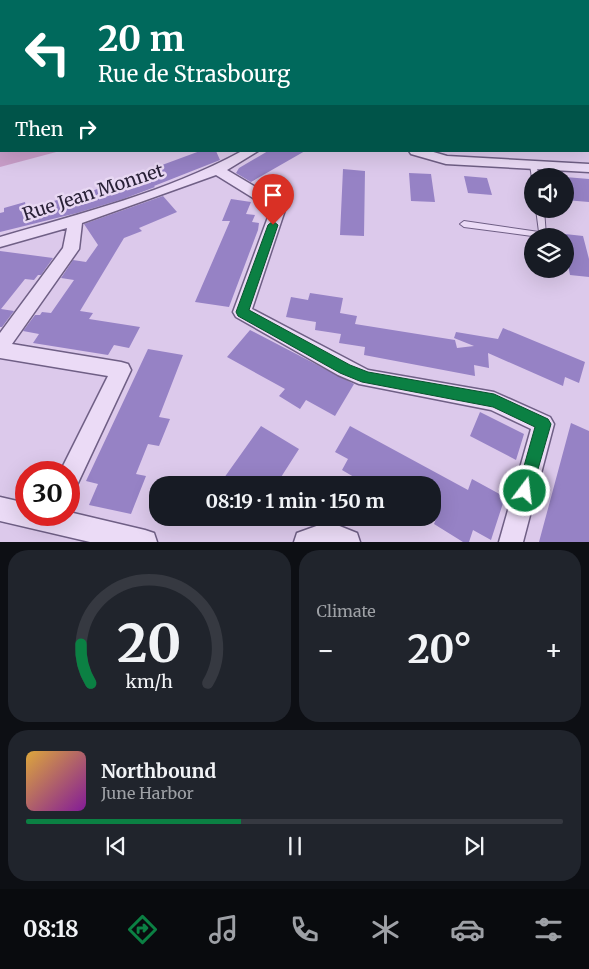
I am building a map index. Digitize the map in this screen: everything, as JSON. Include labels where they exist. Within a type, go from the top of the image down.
[{"type":"street","name":"Rue Jean Monnet","points":[[0,242],[75,221],[217,170],[250,152]]},
{"type":"street","points":[[418,152],[446,160],[524,169]]},
{"type":"street","points":[[574,169],[589,168]]},
{"type":"street","points":[[217,170],[279,207],[242,312],[361,376],[494,401],[543,424],[511,542]]},
{"type":"street","points":[[75,221],[71,249],[0,349],[121,370],[77,461]]},
{"type":"street","points":[[0,509],[15,512]]},
{"type":"street","points":[[79,526],[145,542]]},
{"type":"street","points":[[306,542],[323,534],[336,536],[348,542]]},
{"type":"lane","points":[[464,224],[543,236],[541,218]]},
{"type":"shaded area","points":[[0,152],[56,152],[0,167]]},
{"type":"building","points":[[197,152],[216,152],[220,160],[123,199],[77,213],[0,232],[0,213],[4,212],[4,208],[25,202],[26,208],[89,192]]},
{"type":"building","points":[[266,152],[303,152],[251,182],[236,173],[239,168]]},
{"type":"building","points":[[343,169],[365,171],[364,236],[340,235]]},
{"type":"building","points":[[409,173],[431,174],[435,202],[411,201]]},
{"type":"building","points":[[464,176],[487,178],[492,195],[468,193]]},
{"type":"building","points":[[574,178],[589,179],[589,202],[574,201]]},
{"type":"building","points":[[163,196],[177,212],[139,228],[142,231],[124,238],[80,311],[93,313],[89,319],[140,327],[129,348],[114,345],[108,355],[33,343],[39,334],[23,331],[35,315],[40,315],[42,312],[51,313],[74,280],[61,278],[73,260],[86,262],[98,245],[84,224]]},
{"type":"building","points":[[231,199],[251,202],[246,214],[255,215],[252,222],[259,223],[258,230],[229,307],[195,302],[230,221],[222,221]]},
{"type":"building","points":[[574,235],[583,236],[589,259],[589,277],[574,275]]},
{"type":"building","points":[[0,251],[53,258],[41,275],[38,275],[34,280],[25,279],[1,309],[14,311],[2,327],[0,327]]},
{"type":"building","points":[[310,293],[343,298],[340,313],[357,316],[355,324],[455,340],[457,348],[474,346],[454,338],[456,332],[498,339],[503,328],[585,362],[579,383],[565,377],[563,386],[488,353],[489,368],[474,365],[475,376],[364,355],[365,347],[339,343],[341,334],[315,330],[316,322],[286,317],[291,297],[308,300]]},
{"type":"building","points":[[250,330],[354,384],[335,416],[306,400],[300,409],[279,396],[285,389],[227,357]]},
{"type":"building","points":[[148,349],[183,355],[159,417],[170,419],[159,446],[148,444],[136,474],[146,476],[131,514],[89,505],[98,484],[86,481]]},
{"type":"building","points":[[480,412],[524,434],[516,460],[470,436]]},
{"type":"building","points":[[571,423],[589,431],[589,542],[539,542]]},
{"type":"building","points":[[261,426],[299,449],[282,476],[225,476]]},
{"type":"building","points":[[350,426],[468,490],[472,479],[505,497],[491,540],[473,530],[469,542],[463,542],[437,526],[441,526],[441,476],[352,476],[342,470],[348,459],[335,452]]},
{"type":"route","points":[[273,225],[242,312],[345,369],[366,378],[494,401],[543,424],[525,491]]}]
